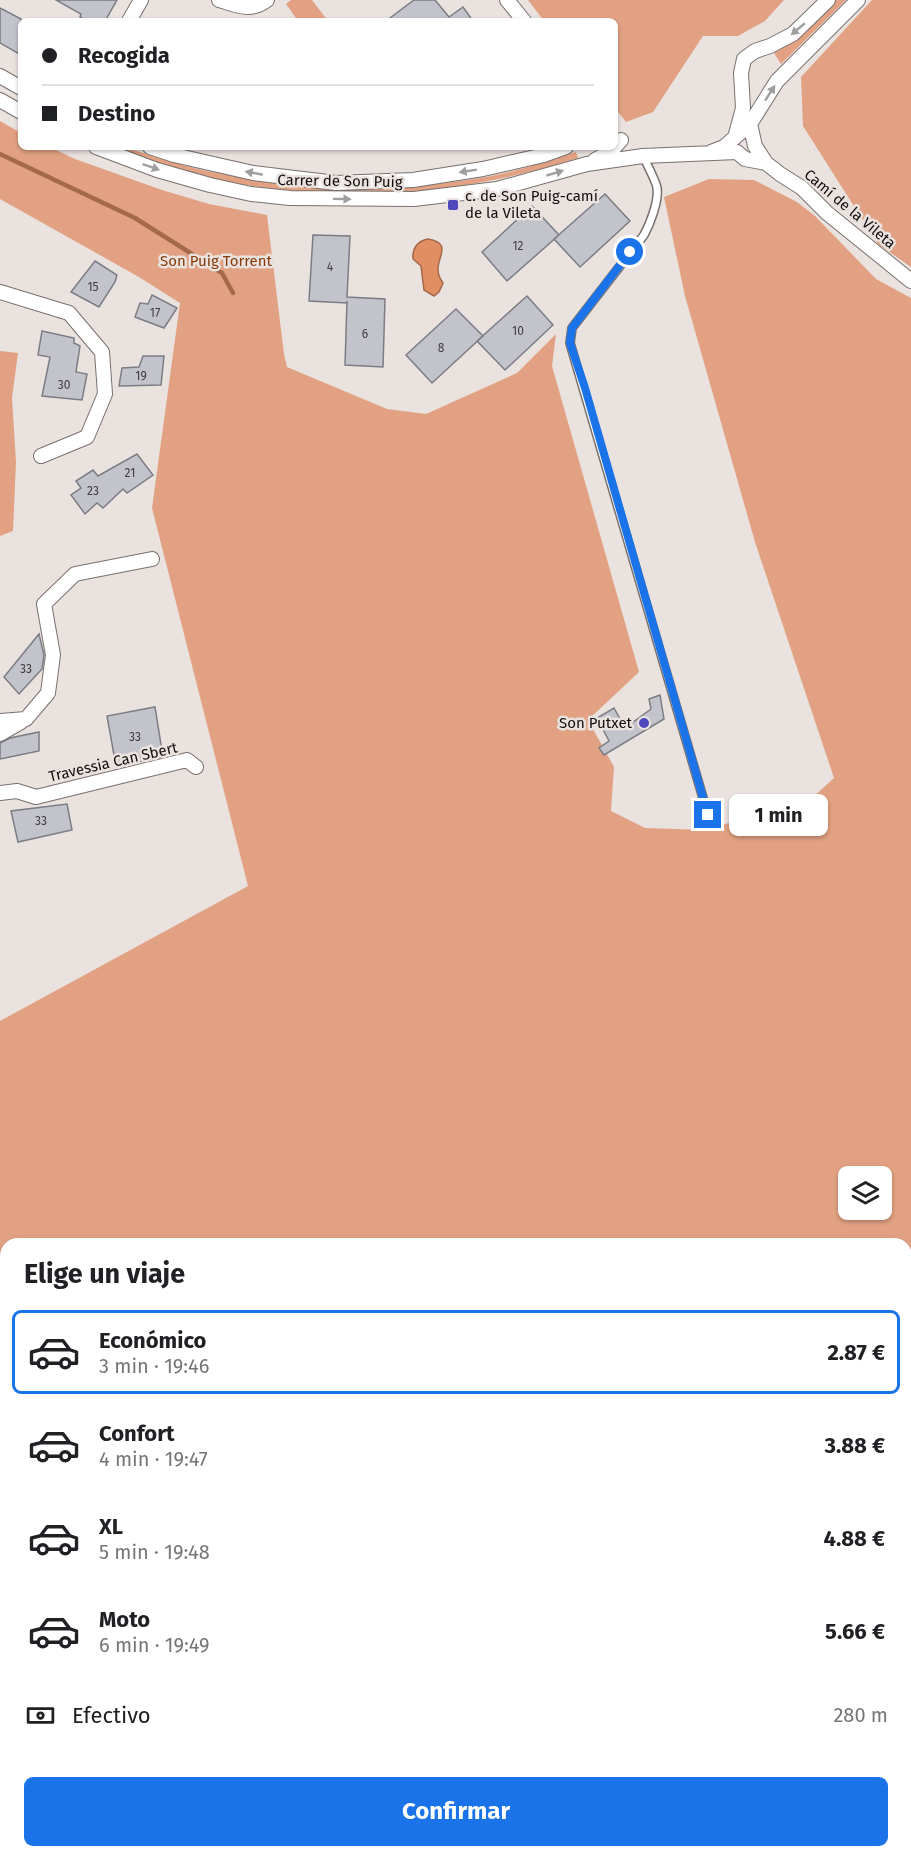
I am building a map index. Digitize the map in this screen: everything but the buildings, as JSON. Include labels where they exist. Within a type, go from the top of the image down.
[{"type":"street","points":[[131,18],[141,0]]},
{"type":"street","points":[[219,0],[249,8],[261,5],[267,0]]},
{"type":"street","points":[[507,0],[522,18]]},
{"type":"street","points":[[736,146],[744,98],[741,73],[744,59],[755,51],[793,34],[828,0]]},
{"type":"street","points":[[736,146],[777,81],[858,0]]},
{"type":"street","points":[[0,76],[18,86]]},
{"type":"street","points":[[0,100],[18,110]]},
{"type":"street","name":"Camí de la Vileta","points":[[750,124],[755,146],[766,163],[802,188],[827,213],[911,281]]},
{"type":"street","points":[[618,137],[640,157],[706,154],[724,147],[736,146]]},
{"type":"street","name":"Camí de la Vileta","points":[[736,146],[746,159],[766,163]]},
{"type":"street","name":"Carrer de Son Puig","points":[[104,150],[157,170],[210,185],[250,194],[290,198],[414,199],[497,189],[588,164],[640,157]]},
{"type":"street","name":"Carrer de Son Puig","points":[[159,150],[253,173],[336,183],[413,180],[513,162],[558,150]]},
{"type":"street","name":"Carrer de Son Puig","points":[[588,164],[611,150]]},
{"type":"street","points":[[0,292],[69,314],[102,352],[105,394],[87,437],[40,456]]},
{"type":"street","points":[[0,734],[26,719],[48,693],[53,655],[44,604],[75,574],[152,559]]},
{"type":"street","points":[[0,721],[26,719]]},
{"type":"street","name":"Travessia Can Sbert","points":[[0,793],[17,791],[36,797],[187,760],[196,767]]},
{"type":"lane","points":[[640,157],[657,187],[652,220],[644,235],[572,328],[570,343],[708,815]]},
{"type":"green space","points":[[291,0],[312,0],[326,18],[296,18],[286,4]]},
{"type":"green space","points":[[528,0],[784,0],[765,21],[738,36],[703,36],[653,112],[626,122],[618,112],[618,18],[542,18]]},
{"type":"green space","points":[[836,0],[846,0],[781,64],[774,53],[807,28]]},
{"type":"green space","points":[[872,0],[911,0],[911,267],[878,244],[803,126],[801,77]]},
{"type":"green space","name":"Son Puig Torrent","points":[[0,121],[18,131],[18,150],[56,150],[162,190],[209,204],[267,215],[287,367],[387,409],[426,414],[517,373],[556,334],[552,366],[639,672],[588,720],[614,767],[611,811],[645,828],[705,830],[811,799],[834,778],[755,542],[685,296],[664,197],[709,179],[754,180],[797,202],[815,216],[876,279],[911,298],[911,1238],[0,1238],[0,1021],[248,886],[152,508],[180,303],[139,277],[0,199]]},
{"type":"green space","points":[[121,150],[133,150],[205,171],[254,180],[351,188],[448,183],[504,173],[576,152],[578,158],[520,174],[462,186],[403,192],[344,194],[285,190],[227,181],[169,167]]},
{"type":"green space","points":[[0,351],[18,353],[12,398],[16,462],[13,531],[0,536]]},
{"type":"shaded area","points":[[428,239],[442,247],[438,269],[443,283],[439,292],[434,296],[424,290],[421,266],[413,259],[416,246]]},
{"type":"waterway","points":[[0,154],[135,218],[222,273],[233,293]]},
{"type":"place","name":"c. de Son Puig-camí de la Vileta","points":[[453,205]]},
{"type":"place","name":"Son Putxet","points":[[644,723]]},
{"type":"route","points":[[630,252],[572,328],[570,343],[708,815]]}]
